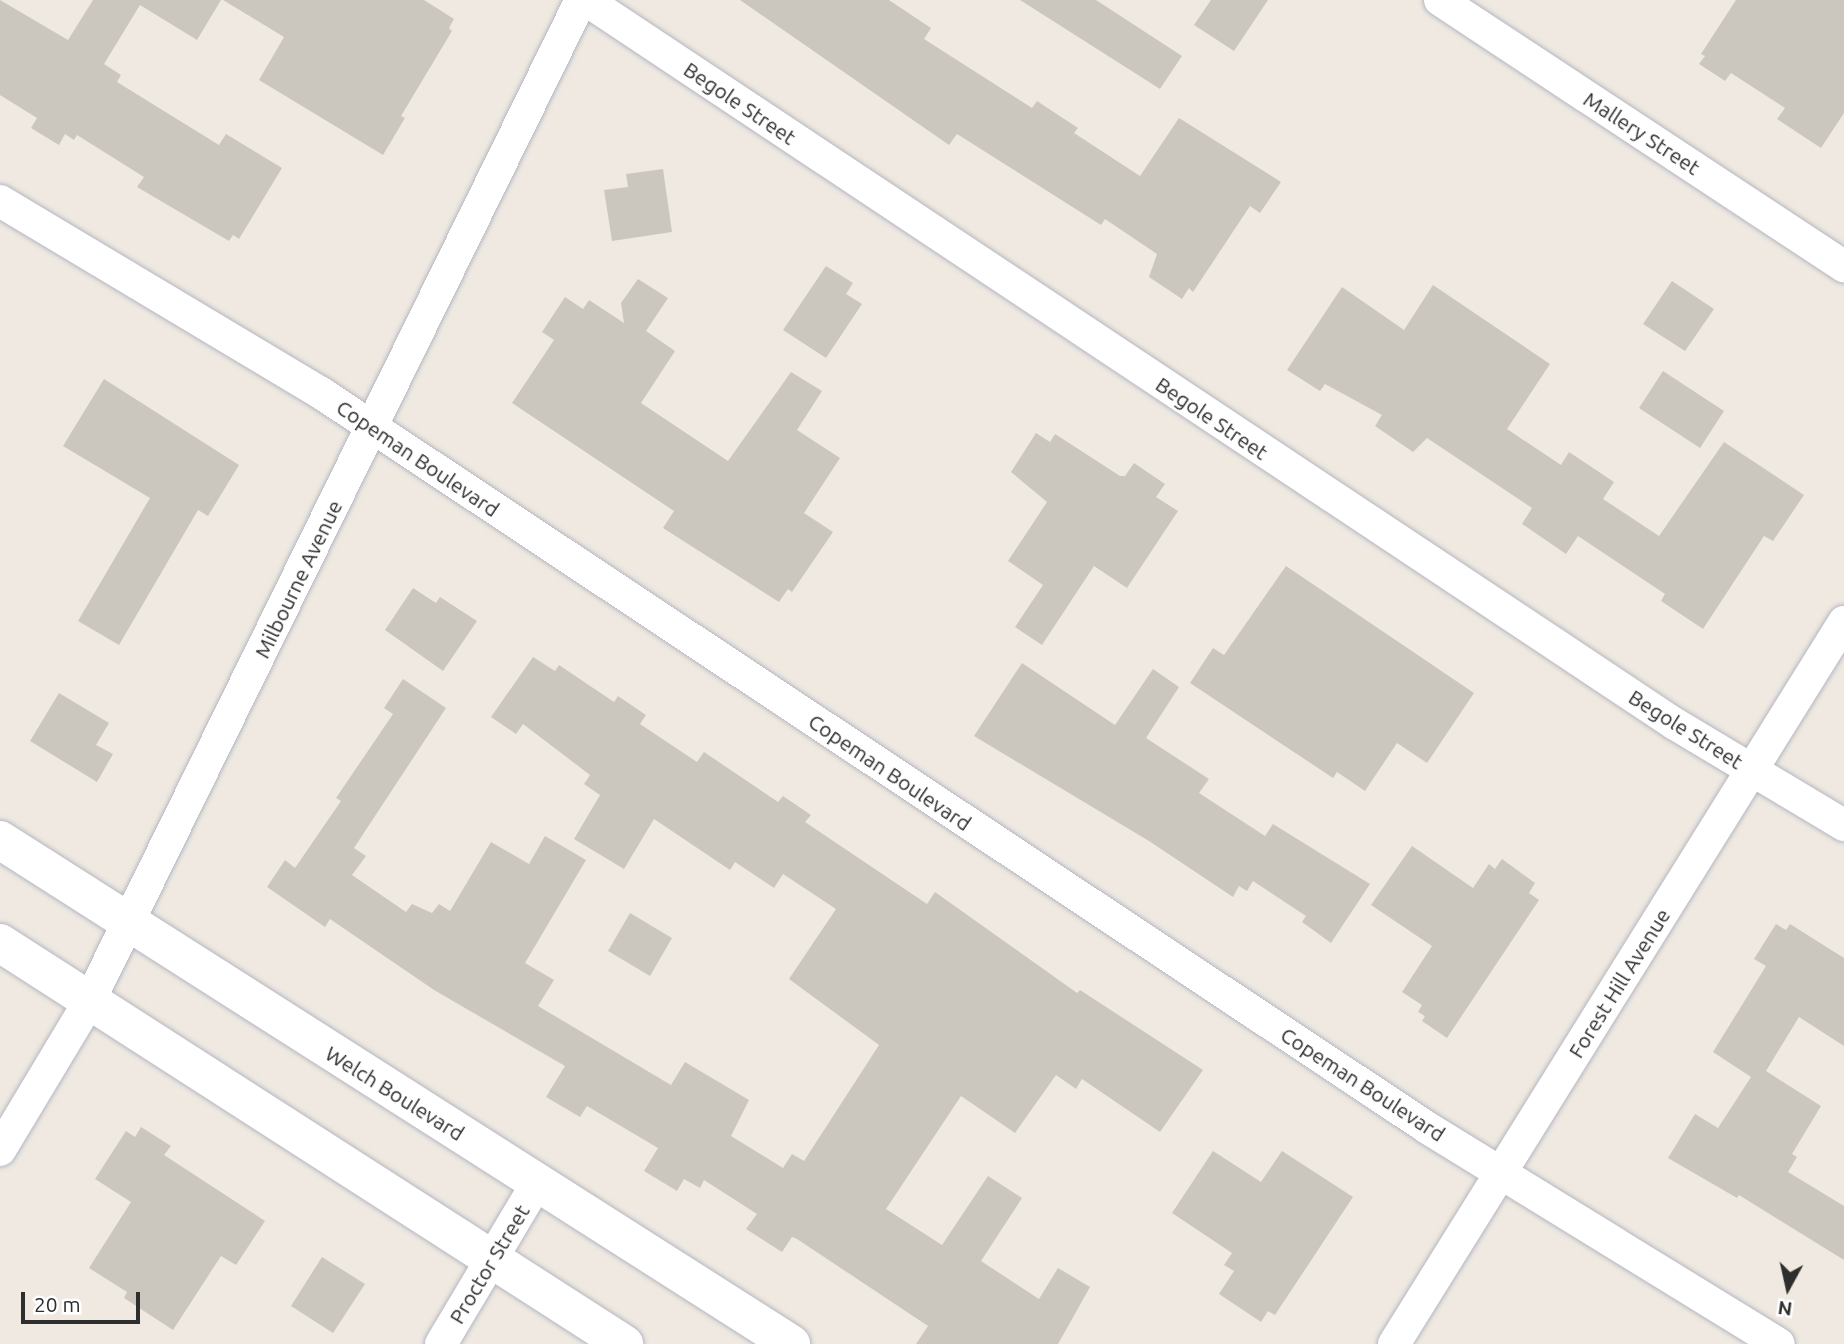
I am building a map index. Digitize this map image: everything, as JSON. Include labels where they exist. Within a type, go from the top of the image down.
[{"type":"main road","name":"Welch Boulevard","points":[[0,840],[791,1344]]},
{"type":"main road","points":[[0,943],[489,1260],[624,1344]]},
{"type":"street","name":"Milbourne Avenue","points":[[0,1150],[89,1002],[583,0]]},
{"type":"street","name":"Begole Street","points":[[583,0],[1235,433],[1751,771],[1844,825]]},
{"type":"street","name":"Mallery Street","points":[[1440,0],[1844,267]]},
{"type":"street","name":"Copeman Boulevard","points":[[0,201],[371,427],[1501,1173],[1779,1344]]},
{"type":"street","name":"Forest Hill Avenue","points":[[1394,1344],[1844,622]]},
{"type":"street","name":"Proctor Street","points":[[441,1344],[537,1183]]},
{"type":"building","points":[[0,0],[68,40],[93,0],[221,0],[197,40],[140,5],[104,64],[121,75],[117,82],[219,145],[226,134],[282,168],[239,239],[233,235],[229,241],[137,187],[144,177],[77,135],[74,140],[65,134],[59,145],[31,128],[37,118],[0,95]]},
{"type":"building","points":[[223,0],[424,0],[454,19],[449,28],[452,31],[401,116],[405,118],[383,155],[259,80],[284,37]]},
{"type":"building","points":[[740,0],[889,0],[931,28],[924,39],[1032,108],[1037,101],[1078,128],[1074,133],[1140,176],[1179,118],[1281,182],[1260,213],[1250,206],[1193,292],[1189,288],[1182,299],[1149,277],[1157,254],[1105,219],[1101,225],[957,134],[949,145]]},
{"type":"building","points":[[1020,0],[1096,0],[1182,56],[1160,89]]},
{"type":"building","points":[[1211,0],[1268,0],[1234,51],[1194,25]]},
{"type":"building","points":[[1736,0],[1844,0],[1844,113],[1821,148],[1777,119],[1785,108],[1731,73],[1725,81],[1699,64],[1705,56],[1701,54]]},
{"type":"building","points":[[663,169],[672,232],[612,241],[604,190],[628,187],[626,174]]},
{"type":"building","points":[[826,266],[853,283],[846,294],[862,304],[826,358],[783,330]]},
{"type":"building","points":[[638,279],[668,298],[646,331],[675,351],[641,403],[728,461],[791,372],[822,391],[797,430],[840,458],[804,513],[833,532],[792,592],[788,589],[779,602],[663,528],[674,511],[512,403],[554,340],[542,332],[565,297],[583,309],[589,300],[624,323],[621,303]]},
{"type":"building","points":[[1672,281],[1714,309],[1685,351],[1643,324]]},
{"type":"building","points":[[1433,285],[1550,364],[1507,429],[1561,465],[1569,452],[1614,482],[1603,499],[1659,536],[1724,442],[1804,495],[1773,541],[1764,536],[1703,629],[1661,601],[1665,594],[1578,536],[1566,554],[1522,524],[1532,508],[1427,438],[1413,452],[1375,426],[1382,415],[1325,384],[1320,391],[1287,370],[1342,287],[1404,330]]},
{"type":"building","points":[[1663,371],[1724,411],[1700,448],[1639,408]]},
{"type":"building","points":[[104,379],[239,465],[208,516],[198,510],[119,645],[78,621],[150,498],[63,446]]},
{"type":"building","points":[[1036,433],[1050,442],[1055,434],[1120,476],[1125,476],[1134,463],[1165,484],[1156,497],[1178,511],[1127,588],[1094,566],[1042,645],[1015,627],[1043,585],[1008,561],[1047,502],[1011,472]]},
{"type":"building","points":[[1286,566],[1474,693],[1427,763],[1397,743],[1365,791],[1337,772],[1333,778],[1190,683],[1213,648],[1224,655]]},
{"type":"building","points":[[413,588],[436,603],[440,597],[477,621],[443,671],[385,630]]},
{"type":"building","points":[[533,657],[555,671],[559,665],[614,702],[618,696],[646,715],[640,724],[697,762],[704,752],[778,802],[783,796],[811,815],[805,822],[927,904],[935,892],[1077,993],[1080,990],[1203,1070],[1160,1132],[1082,1079],[1076,1089],[1056,1075],[1015,1133],[961,1096],[886,1209],[942,1245],[988,1176],[1022,1198],[981,1261],[1039,1299],[1058,1268],[1090,1287],[1058,1344],[916,1344],[928,1326],[797,1239],[792,1237],[782,1252],[746,1229],[757,1214],[704,1180],[700,1188],[684,1179],[677,1191],[644,1171],[658,1148],[587,1106],[580,1117],[546,1097],[565,1066],[434,990],[330,919],[325,927],[267,887],[285,860],[295,868],[341,801],[336,798],[393,714],[384,708],[403,679],[446,708],[354,848],[366,856],[352,875],[406,912],[412,904],[432,913],[439,904],[450,911],[491,842],[529,864],[545,836],[586,860],[525,963],[554,980],[538,1006],[671,1085],[685,1062],[749,1100],[731,1136],[783,1168],[792,1154],[804,1161],[879,1045],[789,979],[836,909],[783,874],[774,888],[735,862],[730,870],[654,819],[624,869],[574,839],[600,795],[584,784],[590,775],[523,724],[516,734],[491,717]]},
{"type":"building","points":[[1022,663],[1115,725],[1153,669],[1179,687],[1146,738],[1209,779],[1199,793],[1265,836],[1273,824],[1370,884],[1331,943],[1302,922],[1306,916],[1253,881],[1247,891],[1239,886],[1233,897],[1149,841],[974,736]]},
{"type":"building","points":[[59,693],[109,723],[96,745],[113,754],[97,782],[30,741]]},
{"type":"building","points":[[1412,846],[1473,888],[1489,864],[1495,869],[1502,859],[1535,883],[1529,893],[1539,900],[1447,1038],[1422,1021],[1425,1016],[1418,1012],[1422,1005],[1402,992],[1432,946],[1371,905]]},
{"type":"building","points":[[630,913],[672,938],[650,976],[608,951]]},
{"type":"building","points":[[1776,924],[1786,930],[1790,924],[1844,958],[1844,1046],[1799,1017],[1766,1071],[1821,1106],[1792,1154],[1797,1157],[1788,1172],[1844,1206],[1844,1260],[1739,1195],[1737,1198],[1668,1158],[1695,1114],[1718,1128],[1751,1077],[1713,1052],[1766,966],[1754,959]]},
{"type":"building","points":[[141,1127],[171,1146],[164,1155],[265,1221],[236,1265],[221,1256],[173,1330],[124,1298],[127,1292],[89,1268],[131,1202],[95,1179],[126,1131],[135,1137]]},
{"type":"building","points":[[1213,1151],[1261,1182],[1282,1151],[1353,1197],[1275,1315],[1268,1311],[1261,1322],[1219,1294],[1234,1271],[1224,1265],[1232,1253],[1172,1213]]},
{"type":"building","points":[[322,1257],[365,1284],[333,1333],[291,1306]]}]
